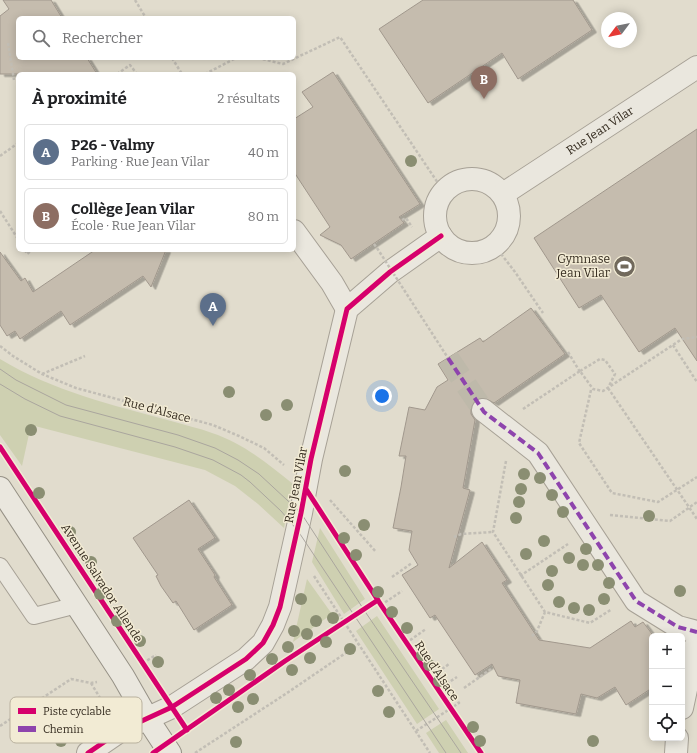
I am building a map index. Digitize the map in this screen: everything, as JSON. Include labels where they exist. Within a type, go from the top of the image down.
[{"type":"street","name":"Rue Jean Vilar","points":[[503,194],[697,67]]},
{"type":"street","points":[[479,179],[493,185],[503,194],[508,207],[509,222],[504,236],[495,246],[482,252],[462,252],[452,248],[441,236],[436,227],[435,213],[438,202],[444,192],[452,184],[464,180],[479,179]]},
{"type":"street","points":[[296,234],[332,283],[347,309],[390,272],[441,236]]},
{"type":"street","name":"Rue Jean Vilar","points":[[142,720],[172,707],[246,659],[263,643],[273,625],[280,607],[306,489],[310,459],[347,309]]},
{"type":"street","points":[[483,410],[538,453],[636,601],[696,639],[683,705]]},
{"type":"street","points":[[0,488],[123,676],[135,697]]},
{"type":"street","points":[[142,709],[170,753]]},
{"type":"street","points":[[676,753],[677,741]]},
{"type":"street","name":"Rue Jean Vilar","points":[[88,753],[103,743]]},
{"type":"lane","points":[[0,566],[34,616],[77,605]]},
{"type":"path","points":[[135,0],[145,16]]},
{"type":"path","points":[[296,58],[340,37],[444,192]]},
{"type":"path","points":[[8,43],[14,80]]},
{"type":"path","points":[[173,60],[181,72]]},
{"type":"path","points":[[209,72],[232,60]]},
{"type":"path","points":[[267,60],[284,64],[292,60]]},
{"type":"path","points":[[120,72],[130,65],[135,72]]},
{"type":"path","points":[[0,156],[16,144]]},
{"type":"path","points":[[0,210],[16,236]]},
{"type":"path","points":[[374,244],[448,358]]},
{"type":"path","points":[[495,246],[515,272],[543,314]]},
{"type":"path","points":[[580,371],[593,389],[603,391],[682,339],[697,337]]},
{"type":"path","points":[[673,345],[697,382]]},
{"type":"path","points":[[568,352],[591,390],[579,444],[612,493],[658,502],[697,477]]},
{"type":"path","points":[[42,374],[85,356]]},
{"type":"path","points":[[591,390],[597,391],[608,388],[615,374],[605,360],[600,359],[580,371],[516,414],[511,432],[493,532],[520,576],[545,612],[590,623],[633,596]]},
{"type":"path","points":[[608,388],[697,519]]},
{"type":"path","points":[[329,498],[376,552]]},
{"type":"path","points":[[610,514],[670,521],[697,502]]},
{"type":"path","points":[[520,576],[589,530]]},
{"type":"path","points":[[454,537],[461,534],[493,532]]},
{"type":"path","points":[[392,577],[412,563]]},
{"type":"path","points":[[311,572],[347,621],[359,644],[430,753]]},
{"type":"path","points":[[532,636],[537,631],[545,612]]},
{"type":"path","points":[[338,627],[347,621]]},
{"type":"path","points":[[406,643],[426,629]]},
{"type":"path","points":[[194,753],[359,644]]},
{"type":"path","points":[[430,678],[449,664]]},
{"type":"path","points":[[464,688],[491,669]]},
{"type":"path","points":[[416,731],[459,703],[446,684],[457,677]]},
{"type":"path","points":[[43,697],[70,679],[91,683]]},
{"type":"path","points":[[0,726],[10,719]]},
{"type":"green space","points":[[0,359],[41,380],[83,396],[207,431],[245,448],[293,484],[284,528],[258,504],[235,486],[205,470],[31,425],[22,466],[0,435]]},
{"type":"green space","points":[[320,528],[365,599],[344,614],[312,562]]},
{"type":"green space","points":[[307,579],[332,614],[293,642]]},
{"type":"green space","points":[[377,616],[439,709],[417,724],[356,631]]},
{"type":"green space","points":[[446,720],[468,753],[439,753],[426,733]]},
{"type":"building","points":[[3,0],[51,0],[61,16],[16,16],[16,60],[88,60],[96,72],[16,72],[16,74],[0,74],[0,16],[9,9]]},
{"type":"building","points":[[423,0],[573,0],[592,30],[518,79],[502,53],[428,103],[379,29]]},
{"type":"building","points":[[333,72],[420,204],[399,217],[404,223],[351,259],[341,245],[320,235],[330,227],[296,175],[296,118],[313,107],[302,92]]},
{"type":"building","name":"Gymnase Jean Vilar","points":[[697,129],[697,361],[675,328],[639,352],[601,295],[579,308],[534,238]]},
{"type":"building","points":[[0,252],[21,281],[25,278],[33,292],[92,252],[165,252],[151,287],[143,276],[70,325],[61,311],[20,339],[15,331],[7,336],[0,325]]},
{"type":"building","points":[[531,308],[565,354],[494,403],[484,398],[478,399],[473,403],[471,414],[475,420],[463,488],[470,490],[449,568],[482,542],[507,580],[502,583],[539,640],[590,648],[631,621],[635,627],[643,622],[651,633],[649,633],[649,690],[626,705],[615,687],[597,698],[581,694],[576,714],[516,703],[520,680],[498,676],[492,664],[475,675],[435,615],[430,618],[402,575],[418,565],[409,550],[412,531],[393,528],[406,456],[399,456],[409,407],[425,410],[437,387],[448,380],[438,364],[480,338],[483,342]]},
{"type":"building","points":[[189,500],[215,538],[198,549],[232,605],[194,630],[176,601],[173,603],[161,586],[156,576],[158,575],[133,538]]},
{"type":"tunnel","points":[[448,358],[483,410]]},
{"type":"tram line","points":[[0,369],[16,380],[66,405],[178,435],[215,448],[238,460],[259,474],[301,513],[364,610],[461,753]]},
{"type":"tram line","points":[[0,384],[25,399],[60,416],[175,447],[213,460],[241,475],[250,482],[281,511],[298,531],[446,753]]},
{"type":"marked path","points":[[448,358],[484,412],[538,453],[636,601],[678,627],[697,632]]},
{"type":"cycle path","points":[[142,721],[172,707],[246,659],[263,643],[273,625],[280,607],[301,513],[311,459],[347,309],[390,272],[441,236]]},
{"type":"cycle path","name":"Avenue Salvador Allende","points":[[0,447],[187,730]]},
{"type":"cycle path","name":"Rue d'Alsace","points":[[306,489],[381,605],[481,753]]},
{"type":"cycle path","points":[[153,753],[285,661],[378,600]]},
{"type":"cycle path","points":[[88,753],[103,743]]},
{"type":"place","name":"Collège Jean Vilar","points":[[484,99]]},
{"type":"place","name":"Gymnase Jean Vilar","points":[[625,266]]},
{"type":"place","name":"P26 - Valmy","points":[[213,326]]}]
